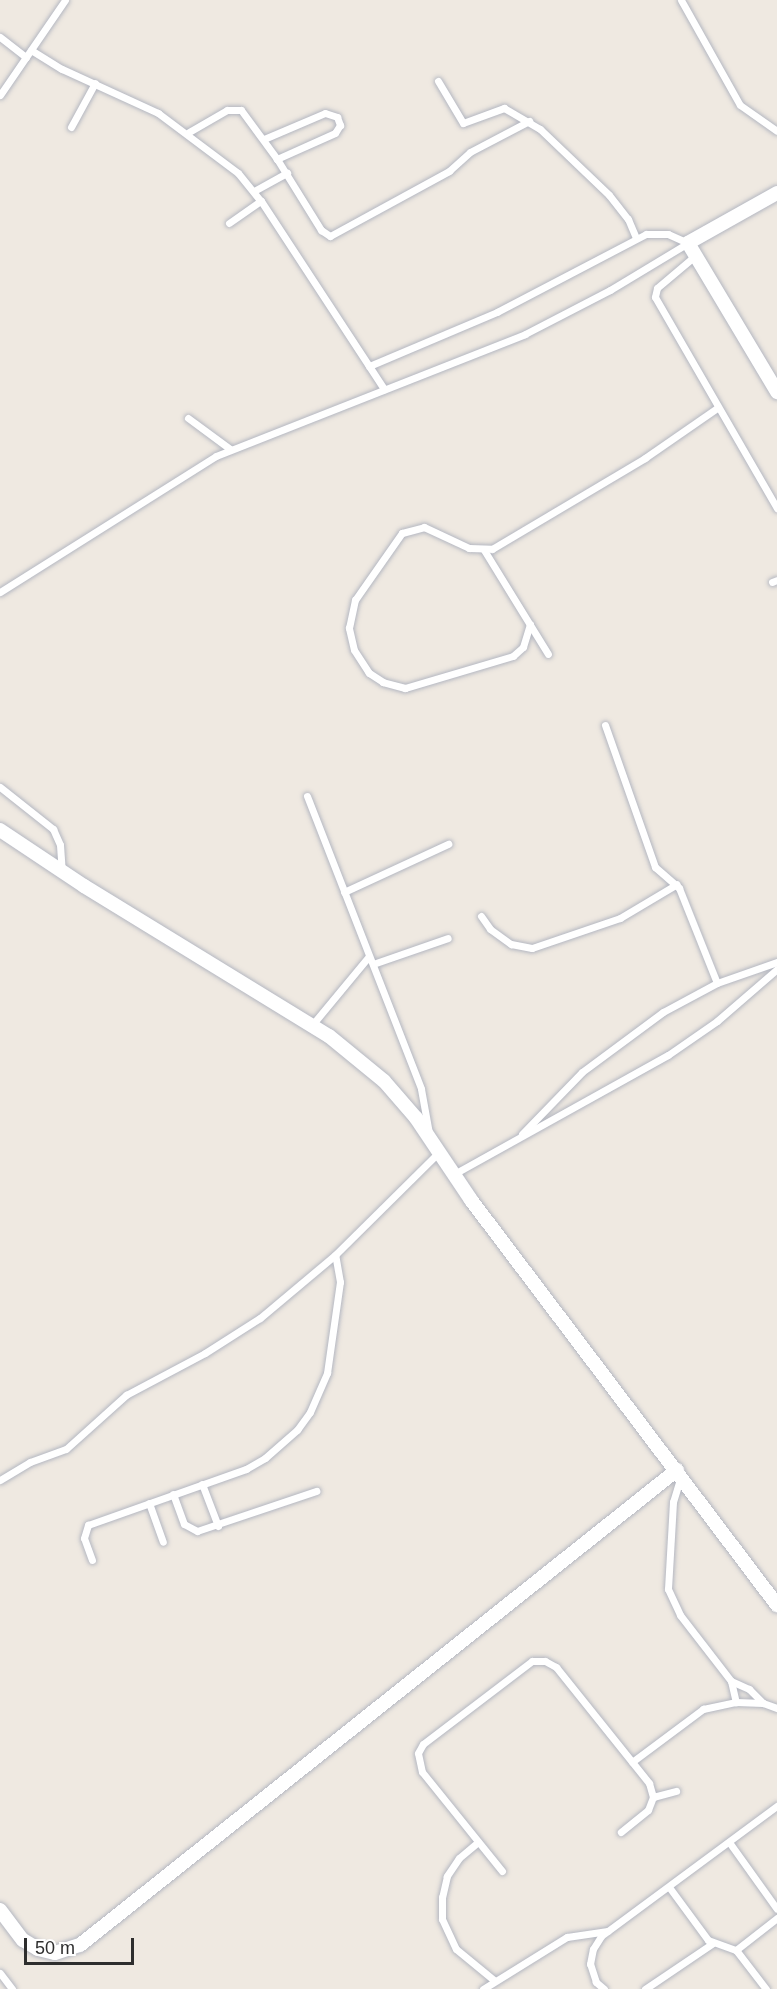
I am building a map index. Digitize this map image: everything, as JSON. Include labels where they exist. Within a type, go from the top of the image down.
[{"type":"street","points":[[777,193],[688,243],[777,392]]},
{"type":"street","points":[[0,830],[62,871],[312,1025],[384,1081],[429,1138],[452,1175],[777,1605]]},
{"type":"street","points":[[0,1910],[23,1940],[38,1949],[64,1952],[80,1945],[679,1473]]},
{"type":"lane","points":[[0,95],[65,0]]},
{"type":"lane","points":[[681,0],[740,105],[777,131]]},
{"type":"lane","points":[[0,37],[26,57]]},
{"type":"lane","points":[[31,50],[137,100],[189,132],[238,173],[261,201],[384,388]]},
{"type":"lane","points":[[438,81],[463,123],[504,108],[529,121],[593,178],[628,219],[636,238]]},
{"type":"lane","points":[[71,127],[95,82]]},
{"type":"lane","points":[[189,132],[234,108],[244,113],[278,159],[323,233],[334,236],[529,121]]},
{"type":"lane","points":[[264,139],[325,113],[337,117],[340,125],[336,133],[278,159]]},
{"type":"lane","points":[[254,191],[287,173]]},
{"type":"lane","points":[[229,223],[261,201]]},
{"type":"lane","points":[[369,366],[497,312],[636,238],[657,232],[688,243]]},
{"type":"lane","points":[[0,592],[189,472],[230,449],[551,322],[688,243]]},
{"type":"lane","points":[[696,255],[657,288],[655,297],[717,408],[777,508]]},
{"type":"lane","points":[[530,624],[523,647],[513,656],[405,688],[376,678],[359,659],[350,639],[352,609],[396,538],[408,529],[424,527],[469,548],[484,550],[499,545],[609,481],[717,408]]},
{"type":"lane","points":[[188,418],[230,449]]},
{"type":"lane","points":[[484,550],[548,654]]},
{"type":"lane","points":[[605,725],[655,867],[676,884],[717,983]]},
{"type":"lane","points":[[0,787],[53,829],[60,845],[62,871]]},
{"type":"lane","points":[[307,796],[425,1101],[429,1138]]},
{"type":"lane","points":[[345,892],[447,844]]},
{"type":"lane","points":[[481,916],[490,929],[511,944],[531,948],[620,918],[676,884]]},
{"type":"lane","points":[[373,964],[448,938]]},
{"type":"lane","points":[[312,1025],[369,956]]},
{"type":"lane","points":[[519,1138],[549,1103],[594,1062],[663,1012],[717,983],[777,962]]},
{"type":"lane","points":[[452,1175],[668,1055],[717,1021],[777,969]]},
{"type":"lane","points":[[0,1480],[30,1462],[66,1449],[126,1395],[233,1336],[335,1255],[438,1153]]},
{"type":"lane","points":[[92,1560],[84,1538],[88,1525],[202,1484],[265,1458],[290,1437],[310,1412],[327,1373],[340,1282],[335,1255]]},
{"type":"lane","points":[[679,1473],[673,1502],[668,1589],[680,1615],[731,1681],[736,1702]]},
{"type":"lane","points":[[202,1484],[218,1526]]},
{"type":"lane","points":[[173,1494],[188,1528],[197,1531],[218,1526],[316,1491]]},
{"type":"lane","points":[[149,1503],[163,1542]]},
{"type":"lane","points":[[502,1871],[422,1772],[418,1753],[423,1744],[526,1663],[545,1661],[556,1667],[649,1783],[653,1797],[648,1810],[621,1832]]},
{"type":"lane","points":[[731,1681],[749,1689],[763,1703]]},
{"type":"lane","points":[[632,1762],[694,1714],[736,1702],[763,1703],[777,1708]]},
{"type":"lane","points":[[653,1797],[676,1791]]},
{"type":"lane","points":[[604,1989],[596,1982],[590,1964],[592,1949],[608,1931],[777,1806]]},
{"type":"lane","points":[[478,1842],[459,1858],[447,1876],[442,1897],[442,1919],[456,1950],[495,1981]]},
{"type":"lane","points":[[729,1842],[775,1903]]},
{"type":"lane","points":[[669,1887],[713,1943],[736,1950],[766,1989]]},
{"type":"lane","points":[[736,1950],[777,1918]]},
{"type":"lane","points":[[483,1989],[567,1937],[608,1931]]},
{"type":"lane","points":[[645,1989],[713,1943]]},
{"type":"lane","points":[[0,1973],[12,1989]]}]
